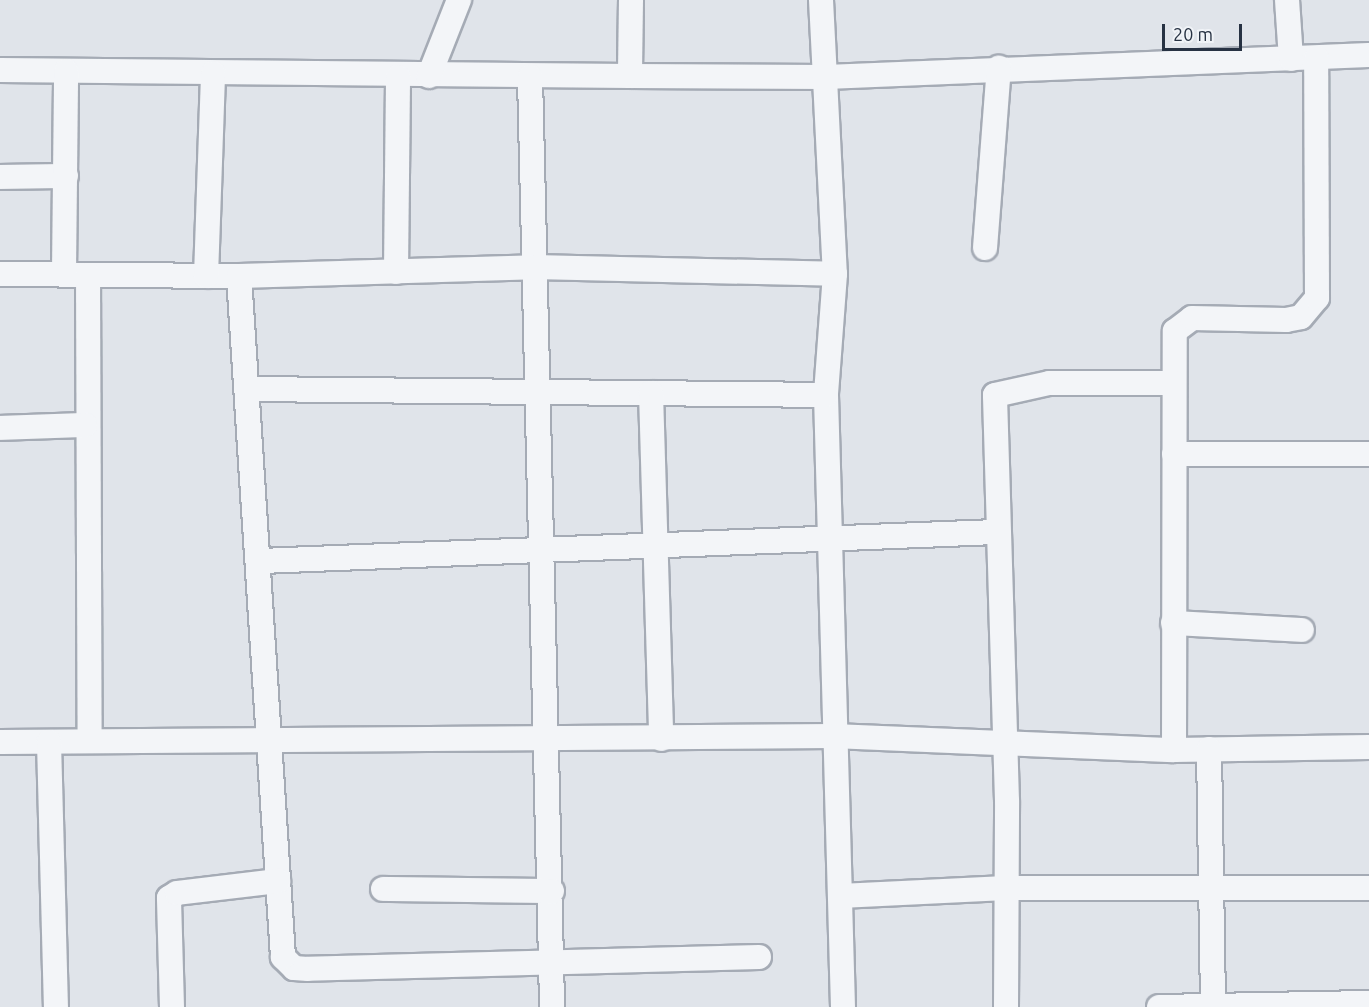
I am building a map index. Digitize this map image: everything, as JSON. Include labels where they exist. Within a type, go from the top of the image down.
[{"type":"street","points":[[429,76],[459,0]]},
{"type":"street","points":[[630,76],[631,0]]},
{"type":"street","points":[[821,0],[835,274],[826,395],[833,736],[843,1007]]},
{"type":"street","points":[[1287,0],[1291,59]]},
{"type":"street","points":[[0,70],[398,77],[826,77],[999,68],[1369,55]]},
{"type":"street","points":[[1174,750],[1175,332],[1184,320],[1286,320],[1300,316],[1317,298],[1316,58]]},
{"type":"street","points":[[985,248],[999,68]]},
{"type":"street","points":[[64,273],[66,71]]},
{"type":"street","points":[[206,276],[213,73]]},
{"type":"street","points":[[396,272],[398,77]]},
{"type":"street","points":[[530,77],[540,550],[552,891],[552,1007]]},
{"type":"street","points":[[0,177],[66,176]]},
{"type":"street","points":[[0,274],[239,276],[534,267],[835,274]]},
{"type":"street","points":[[88,275],[85,426],[90,740]]},
{"type":"street","points":[[239,276],[261,561],[280,947],[294,968],[553,966],[759,957]]},
{"type":"street","points":[[1006,1007],[1006,746],[997,532],[995,395],[1049,383],[1174,383]]},
{"type":"street","points":[[248,390],[826,395]]},
{"type":"street","points":[[651,393],[661,739]]},
{"type":"street","points":[[0,428],[85,426]]},
{"type":"street","points":[[1174,454],[1369,454]]},
{"type":"street","points":[[261,561],[997,532]]},
{"type":"street","points":[[1173,623],[1302,630]]},
{"type":"street","points":[[0,742],[270,737],[548,741],[833,736],[1006,746],[1174,750],[1369,747]]},
{"type":"street","points":[[49,742],[56,1007]]},
{"type":"street","points":[[1209,749],[1209,889],[1213,1006]]},
{"type":"street","points":[[172,1007],[169,898],[177,892],[278,881]]},
{"type":"street","points":[[840,896],[1006,888],[1369,888]]},
{"type":"street","points":[[383,890],[552,891]]},
{"type":"street","points":[[1159,1007],[1369,1003]]}]
